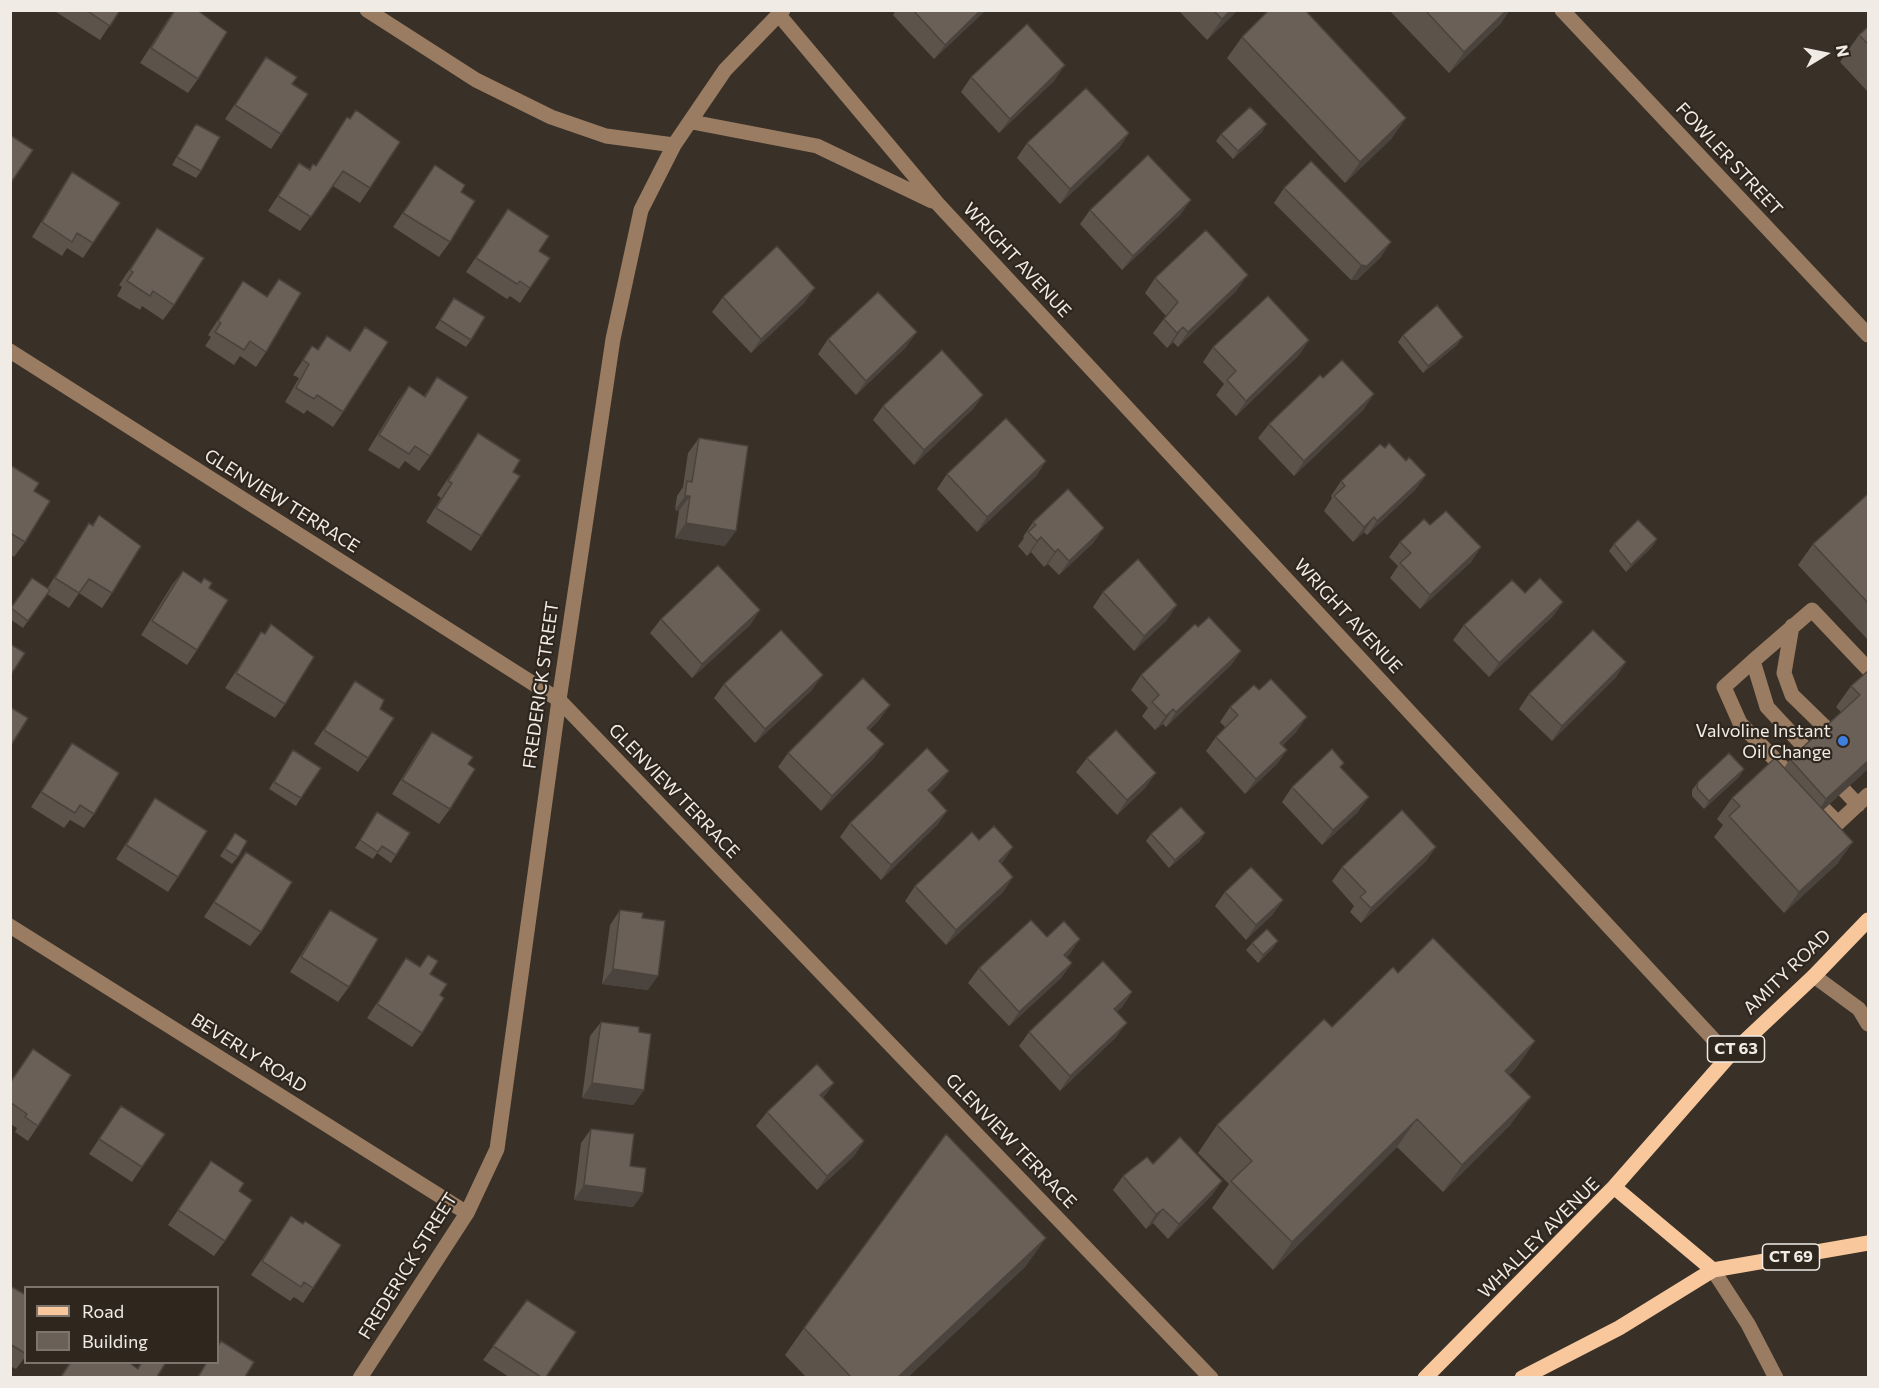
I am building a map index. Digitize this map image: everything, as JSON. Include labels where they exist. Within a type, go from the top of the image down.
[{"type":"main road","name":"AMITY ROAD","points":[[1614,1187],[1729,1056],[1814,976],[1869,920]]},
{"type":"main road","name":"WHALLEY AVENUE","points":[[1425,1377],[1614,1187],[1713,1270]]},
{"type":"main road","name":"CT 69","points":[[1713,1270],[1869,1243]]},
{"type":"main road","points":[[1522,1377],[1619,1328],[1713,1270]]},
{"type":"street","points":[[367,10],[476,80],[551,117],[606,136],[674,145]]},
{"type":"street","name":"FOWLER STREET","points":[[1562,10],[1869,335]]},
{"type":"street","name":"FREDERICK STREET","points":[[360,1377],[467,1214],[497,1149],[559,700],[614,339],[641,210],[674,145],[692,122],[725,70],[781,13]]},
{"type":"street","name":"WRIGHT AVENUE","points":[[781,13],[938,204],[1729,1056]]},
{"type":"street","name":"WRIGHT AVENUE","points":[[692,122],[817,146],[938,204]]},
{"type":"street","name":"GLENVIEW TERRACE","points":[[10,351],[559,700],[1211,1377]]},
{"type":"street","points":[[1786,771],[1740,723],[1724,687],[1812,610],[1869,669]]},
{"type":"street","points":[[1792,626],[1784,673],[1792,695],[1829,731]]},
{"type":"street","points":[[1753,661],[1767,707],[1808,751]]},
{"type":"street","points":[[1824,809],[1838,823],[1863,800],[1844,790]]},
{"type":"street","name":"BEVERLY ROAD","points":[[10,926],[467,1214]]},
{"type":"street","points":[[1814,976],[1864,1004],[1869,1024]]},
{"type":"street","points":[[1713,1270],[1748,1324],[1776,1377]]},
{"type":"building","points":[[86,10],[120,10],[110,26]]},
{"type":"building","points":[[175,10],[197,10],[227,32],[198,79],[151,48]]},
{"type":"building","points":[[913,10],[981,10],[945,45]]},
{"type":"building","points":[[1213,10],[1231,10],[1222,19]]},
{"type":"building","points":[[1269,10],[1305,10],[1406,118],[1360,162],[1242,37]]},
{"type":"building","points":[[1425,10],[1507,10],[1464,52]]},
{"type":"building","points":[[1027,24],[1065,65],[1010,119],[971,77]]},
{"type":"building","points":[[1869,26],[1869,45],[1859,35]]},
{"type":"building","points":[[266,57],[297,77],[292,84],[308,94],[281,134],[235,105]]},
{"type":"building","points":[[1086,88],[1129,133],[1070,189],[1027,143]]},
{"type":"building","points":[[1250,107],[1267,124],[1238,151],[1221,134]]},
{"type":"building","points":[[356,110],[400,142],[370,188],[343,171],[311,217],[278,196],[299,163],[310,170],[313,164],[316,166],[347,117],[350,119]]},
{"type":"building","points":[[196,124],[220,137],[201,171],[177,157]]},
{"type":"building","points":[[10,135],[33,150],[10,184]]},
{"type":"building","points":[[1148,155],[1191,200],[1133,256],[1090,210]]},
{"type":"building","points":[[1311,161],[1391,242],[1367,266],[1361,265],[1284,188]]},
{"type":"building","points":[[435,165],[465,185],[461,192],[475,201],[450,242],[403,213]]},
{"type":"building","points":[[72,172],[120,203],[93,243],[77,233],[72,242],[42,222]]},
{"type":"building","points":[[508,209],[549,236],[539,251],[550,258],[530,288],[520,281],[517,284],[476,258]]},
{"type":"building","points":[[157,228],[204,258],[174,305],[153,291],[150,296],[127,281],[133,272],[130,270]]},
{"type":"building","points":[[1206,230],[1248,275],[1188,332],[1183,327],[1177,333],[1164,319],[1178,302],[1155,278]]},
{"type":"building","points":[[777,246],[815,288],[761,339],[723,297]]},
{"type":"building","points":[[279,279],[301,293],[266,352],[250,341],[244,350],[215,332],[221,323],[218,321],[243,281],[267,297]]},
{"type":"building","points":[[878,292],[917,332],[866,381],[828,339]]},
{"type":"building","points":[[1268,296],[1309,340],[1246,401],[1227,380],[1236,371],[1213,347]]},
{"type":"building","points":[[454,298],[485,317],[471,340],[440,320]]},
{"type":"building","points":[[1437,305],[1463,337],[1428,366],[1403,335]]},
{"type":"building","points":[[365,327],[388,342],[343,412],[317,395],[314,399],[296,388],[309,364],[303,360],[312,346],[318,350],[327,336],[350,351]]},
{"type":"building","points":[[942,350],[983,395],[924,450],[883,406]]},
{"type":"building","points":[[1342,360],[1374,394],[1304,461],[1269,424],[1320,375],[1323,378]]},
{"type":"building","points":[[437,377],[468,397],[430,456],[415,446],[409,454],[379,435],[409,386],[425,397]]},
{"type":"building","points":[[1006,418],[1046,461],[987,517],[947,474]]},
{"type":"building","points":[[478,433],[520,460],[513,472],[520,476],[481,536],[436,508],[452,483],[448,481]]},
{"type":"building","points":[[699,438],[748,446],[736,531],[686,523],[690,496],[685,496],[687,481],[692,482]]},
{"type":"building","points":[[1389,443],[1406,461],[1409,457],[1426,475],[1377,521],[1374,517],[1364,527],[1334,496],[1345,486],[1341,481],[1380,444],[1385,448]]},
{"type":"building","points":[[10,465],[39,483],[34,491],[50,501],[25,542],[10,533]]},
{"type":"building","points":[[1068,489],[1104,528],[1069,561],[1058,549],[1055,552],[1041,537],[1037,541],[1028,532],[1036,525],[1033,522]]},
{"type":"building","points":[[1869,493],[1869,604],[1813,544]]},
{"type":"building","points":[[1446,511],[1481,547],[1430,595],[1400,563],[1411,553],[1400,542],[1424,519],[1430,525]]},
{"type":"building","points":[[99,515],[141,546],[112,593],[89,579],[79,593],[55,578],[89,523],[93,526]]},
{"type":"building","points":[[1638,520],[1657,539],[1631,565],[1614,544]]},
{"type":"building","points":[[1138,559],[1177,605],[1144,636],[1103,592]]},
{"type":"building","points":[[718,565],[760,610],[702,664],[661,619]]},
{"type":"building","points":[[183,571],[201,583],[204,578],[212,583],[209,588],[228,600],[197,650],[152,621]]},
{"type":"building","points":[[32,578],[50,590],[28,621],[11,608]]},
{"type":"building","points":[[1540,578],[1563,602],[1499,663],[1464,625],[1512,580],[1525,593]]},
{"type":"building","points":[[1209,617],[1241,651],[1176,712],[1173,709],[1166,716],[1152,702],[1159,695],[1141,675],[1195,624],[1198,627]]},
{"type":"building","points":[[271,624],[314,657],[285,704],[236,673],[261,632],[265,634]]},
{"type":"building","points":[[781,630],[823,675],[765,729],[724,684]]},
{"type":"building","points":[[1593,630],[1626,662],[1562,726],[1529,694]]},
{"type":"building","points":[[10,644],[25,653],[10,676]]},
{"type":"building","name":"Valvoline Instant Oil Change","points":[[1869,670],[1869,760],[1826,799],[1790,759],[1860,695],[1851,686]]},
{"type":"building","points":[[863,678],[890,705],[867,728],[884,744],[832,796],[788,753]]},
{"type":"building","points":[[1271,679],[1307,717],[1280,743],[1287,750],[1256,779],[1216,737],[1238,715],[1230,707],[1254,685],[1259,690]]},
{"type":"building","points":[[355,681],[384,700],[380,709],[394,718],[368,758],[324,730]]},
{"type":"building","points":[[10,707],[28,718],[10,747]]},
{"type":"building","points":[[1116,730],[1156,773],[1127,800],[1087,758]]},
{"type":"building","points":[[432,732],[473,757],[468,764],[475,769],[450,809],[402,780]]},
{"type":"building","points":[[72,743],[119,773],[94,814],[80,805],[75,813],[41,792]]},
{"type":"building","points":[[927,748],[949,771],[928,790],[947,811],[891,865],[850,823]]},
{"type":"building","points":[[1332,749],[1344,763],[1340,767],[1369,797],[1333,830],[1292,787]]},
{"type":"building","points":[[293,750],[321,768],[301,798],[274,782]]},
{"type":"building","points":[[1729,753],[1744,769],[1709,801],[1697,788],[1698,782]]},
{"type":"building","points":[[1775,758],[1853,842],[1799,892],[1729,816],[1740,806],[1732,798]]},
{"type":"building","points":[[155,798],[207,831],[178,877],[126,845]]},
{"type":"building","points":[[1181,807],[1205,833],[1175,860],[1151,834]]},
{"type":"building","points":[[1402,810],[1436,847],[1371,908],[1360,897],[1366,892],[1342,867]]},
{"type":"building","points":[[377,812],[410,833],[396,855],[382,846],[378,852],[360,840]]},
{"type":"building","points":[[994,826],[1013,847],[999,861],[1013,877],[956,930],[915,886],[972,832],[979,840]]},
{"type":"building","points":[[235,833],[247,841],[238,857],[225,849]]},
{"type":"building","points":[[246,852],[292,882],[261,932],[214,902]]},
{"type":"building","points":[[1251,867],[1283,900],[1256,925],[1225,892]]},
{"type":"building","points":[[330,910],[378,939],[349,987],[301,957]]},
{"type":"building","points":[[620,910],[643,913],[642,918],[665,921],[658,976],[613,969]]},
{"type":"building","points":[[1031,920],[1047,937],[1064,921],[1080,939],[1064,955],[1072,963],[1019,1012],[979,968]]},
{"type":"building","points":[[1267,929],[1278,941],[1263,955],[1252,943]]},
{"type":"building","points":[[1433,938],[1535,1041],[1505,1071],[1531,1097],[1462,1165],[1417,1119],[1292,1242],[1231,1181],[1252,1161],[1217,1125],[1324,1019],[1332,1027],[1393,967],[1398,973]]},
{"type":"building","points":[[428,955],[438,961],[430,974],[447,984],[440,995],[444,998],[422,1033],[377,1004],[406,958],[420,967]]},
{"type":"building","points":[[1103,961],[1132,992],[1114,1009],[1127,1023],[1070,1076],[1029,1032]]},
{"type":"building","points":[[601,1022],[639,1027],[639,1032],[651,1034],[644,1090],[592,1083]]},
{"type":"building","points":[[33,1049],[71,1075],[38,1126],[25,1117],[27,1114],[10,1102],[10,1083]]},
{"type":"building","points":[[817,1064],[834,1083],[820,1095],[864,1141],[827,1176],[767,1112]]},
{"type":"building","points":[[121,1106],[165,1134],[142,1167],[99,1139]]},
{"type":"building","points":[[591,1129],[634,1134],[630,1166],[646,1168],[643,1193],[584,1185]]},
{"type":"building","points":[[946,1134],[1046,1238],[898,1377],[851,1377],[804,1328]]},
{"type":"building","points":[[1180,1137],[1222,1181],[1179,1224],[1163,1209],[1156,1214],[1123,1176],[1147,1157],[1153,1164]]},
{"type":"building","points":[[211,1161],[244,1183],[239,1191],[252,1200],[225,1241],[178,1210]]},
{"type":"building","points":[[291,1216],[303,1224],[305,1221],[341,1245],[313,1288],[304,1282],[301,1287],[262,1261]]},
{"type":"building","points":[[10,1286],[24,1294],[24,1353],[10,1344]]},
{"type":"building","points":[[527,1300],[576,1332],[546,1377],[541,1377],[493,1346]]},
{"type":"building","points":[[221,1341],[254,1362],[245,1377],[198,1377],[206,1364],[219,1364]]},
{"type":"building","points":[[70,1364],[131,1364],[138,1369],[141,1364],[165,1364],[157,1377],[61,1377]]},
{"type":"place","name":"Valvoline Instant Oil Change","points":[[1843,741]]}]
